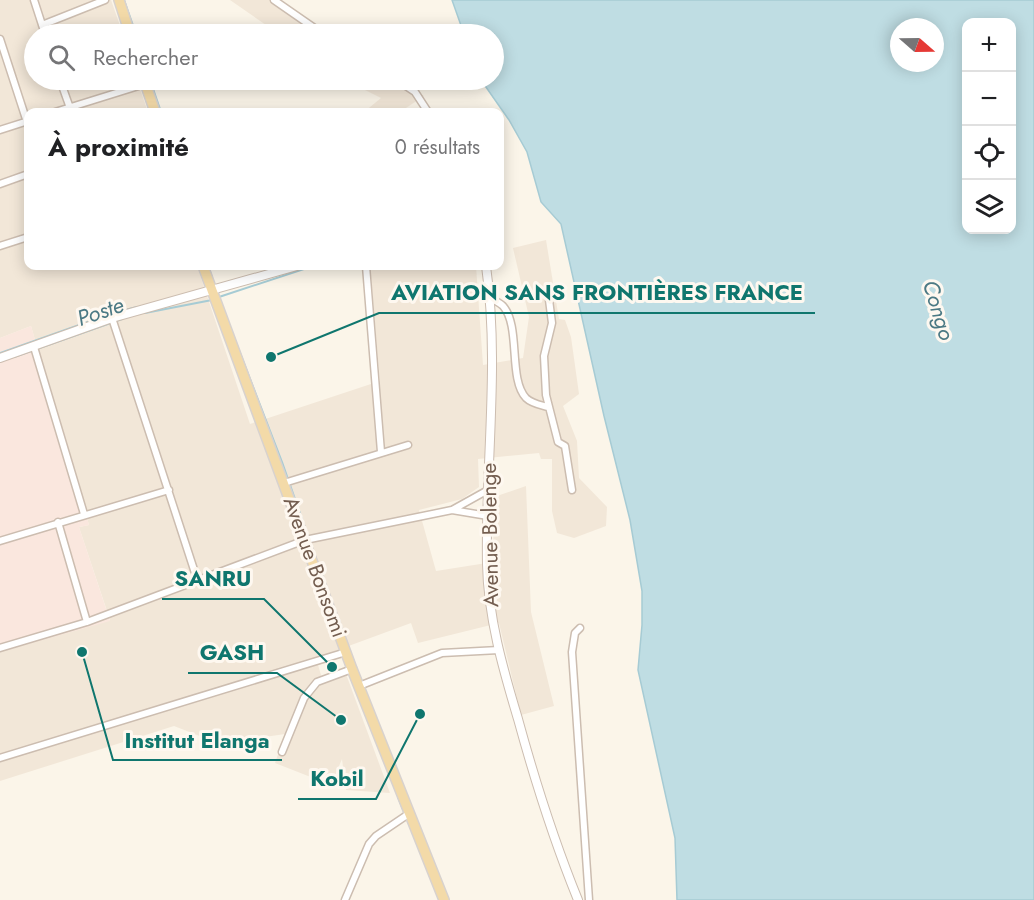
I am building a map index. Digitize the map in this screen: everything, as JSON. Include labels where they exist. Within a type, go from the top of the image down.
[{"type":"main road","points":[[119,0],[127,24]]},
{"type":"main road","points":[[148,90],[154,108]]},
{"type":"main road","name":"Avenue Bonsomi","points":[[203,270],[352,669],[444,900]]},
{"type":"street","points":[[34,0],[42,24]]},
{"type":"street","points":[[45,24],[105,0]]},
{"type":"street","points":[[274,0],[309,24]]},
{"type":"street","points":[[0,39],[24,109]]},
{"type":"street","points":[[64,90],[70,108],[122,90]]},
{"type":"street","points":[[412,90],[425,108]]},
{"type":"street","points":[[0,130],[24,122]]},
{"type":"street","points":[[0,183],[24,175]]},
{"type":"street","points":[[0,246],[24,238]]},
{"type":"street","points":[[0,358],[112,318],[284,270]]},
{"type":"street","points":[[366,270],[381,452]]},
{"type":"street","name":"Avenue Bolenge","points":[[486,270],[492,348],[488,490],[489,593],[499,650],[551,834],[578,900]]},
{"type":"street","points":[[549,292],[552,323],[544,356],[548,407],[558,442],[565,446],[572,490]]},
{"type":"street","points":[[490,298],[503,306],[511,326],[517,372],[525,396],[533,403],[548,407]]},
{"type":"street","points":[[112,318],[197,579]]},
{"type":"street","points":[[34,347],[84,514]]},
{"type":"street","points":[[284,483],[408,445]]},
{"type":"street","points":[[0,541],[169,490]]},
{"type":"street","points":[[0,648],[87,622],[305,540],[452,510],[488,490]]},
{"type":"street","points":[[452,510],[488,516]]},
{"type":"street","points":[[58,522],[87,622]]},
{"type":"street","points":[[580,628],[572,643],[572,652],[589,900]]},
{"type":"street","points":[[359,686],[442,653],[499,650]]},
{"type":"street","points":[[0,758],[346,652]]},
{"type":"street","points":[[282,752],[304,698],[317,682],[352,669]]},
{"type":"street","points":[[345,900],[369,844],[376,836],[410,813]]},
{"type":"shaded area","points":[[0,0],[111,0],[119,24],[24,24],[24,90],[140,90],[147,108],[24,108],[24,270],[198,270],[250,424],[380,381],[370,270],[476,270],[483,365],[523,358],[529,317],[513,248],[546,240],[559,319],[565,320],[571,337],[579,394],[563,406],[577,441],[579,478],[607,507],[606,526],[574,538],[557,533],[552,511],[552,459],[541,459],[539,453],[478,459],[479,487],[462,499],[419,510],[436,571],[493,562],[494,497],[526,486],[531,612],[554,706],[521,715],[499,623],[418,643],[411,623],[316,658],[323,682],[346,674],[390,793],[346,790],[342,759],[331,785],[275,763],[285,734],[244,740],[210,740],[174,726],[0,781],[0,652],[110,620],[79,527],[89,525],[31,326],[0,338]]},
{"type":"shaded area","points":[[230,0],[280,0],[315,24],[265,24]]},
{"type":"shaded area","points":[[365,90],[415,90],[424,96],[406,108],[369,108],[381,98]]},
{"type":"shaded area","points":[[31,326],[89,525],[79,527],[110,621],[0,652],[0,338]]},
{"type":"water","name":"Congo","points":[[452,0],[1034,0],[1034,900],[677,900],[675,838],[638,670],[642,591],[630,520],[561,224],[541,202],[527,152],[504,113],[504,108],[501,108],[488,90],[504,90],[504,24],[460,24]]},
{"type":"waterway","points":[[124,0],[132,24]]},
{"type":"waterway","points":[[153,90],[160,108]]},
{"type":"waterway","points":[[209,270],[212,277]]},
{"type":"waterway","name":"Poste","points":[[219,297],[301,270]]},
{"type":"waterway","name":"Poste","points":[[145,313],[212,300]]},
{"type":"waterway","points":[[0,353],[113,313],[137,307]]},
{"type":"waterway","points":[[225,314],[309,539]]},
{"type":"waterway","name":"Poste","points":[[14,357],[122,319]]},
{"type":"waterway","points":[[351,654],[365,691]]},
{"type":"waterway","points":[[398,797],[412,831]]},
{"type":"place","name":"AVIATION SANS FRONTIÈRES FRANCE","points":[[271,357]]},
{"type":"place","name":"Institut Elanga","points":[[82,652]]},
{"type":"place","name":"SANRU","points":[[332,667]]},
{"type":"place","name":"Kobil","points":[[420,714]]},
{"type":"place","name":"GASH","points":[[341,720]]}]
